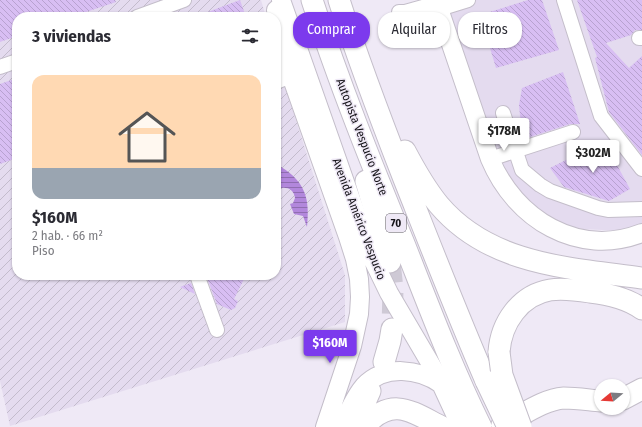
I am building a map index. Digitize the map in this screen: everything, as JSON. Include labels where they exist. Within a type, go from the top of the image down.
[{"type":"highway","name":"Autopista Vespucio Norte","points":[[312,0],[330,53],[385,195],[451,391],[481,427]]},
{"type":"highway","name":"Autopista Vespucio Norte","points":[[339,0],[356,51],[424,229],[486,381],[508,427]]},
{"type":"highway","points":[[356,51],[397,136],[421,179],[440,206],[467,231],[492,246],[512,255],[530,260],[568,268],[642,278]]},
{"type":"highway","points":[[330,53],[350,132],[390,262]]},
{"type":"highway","points":[[521,427],[500,366],[499,352],[502,332],[512,314],[527,301],[544,292],[564,289],[598,293],[628,300],[642,309]]},
{"type":"highway","points":[[384,362],[392,329]]},
{"type":"highway","points":[[630,395],[642,389]]},
{"type":"highway","points":[[354,427],[370,391]]},
{"type":"highway","points":[[498,427],[540,405],[553,400],[571,398],[594,400]]},
{"type":"highway","points":[[364,427],[368,422],[382,412],[388,409],[401,408],[442,427]]},
{"type":"main road","name":"Avenida Américo Vespucio","points":[[274,0],[276,12]]},
{"type":"main road","name":"Avenida Américo Vespucio","points":[[281,0],[371,256],[389,293],[451,391],[461,427]]},
{"type":"main road","points":[[437,4],[490,159],[498,176],[513,198],[533,216],[553,229],[575,237],[597,240],[618,239],[642,233]]},
{"type":"main road","name":"Avenida Américo Vespucio","points":[[281,43],[283,79],[355,259],[360,288],[360,305],[352,346],[325,427]]},
{"type":"main road","points":[[342,427],[350,408],[359,393],[367,384],[381,375],[393,372],[411,372],[429,376],[451,391]]},
{"type":"lane","points":[[151,12],[184,0]]},
{"type":"lane","points":[[405,12],[437,4],[468,0]]},
{"type":"lane","points":[[564,0],[601,116],[642,169]]},
{"type":"lane","points":[[0,67],[12,63]]},
{"type":"lane","points":[[503,113],[522,170],[531,178],[550,191],[598,208],[608,210],[642,209]]},
{"type":"lane","points":[[490,159],[573,132]]},
{"type":"lane","points":[[199,280],[217,330]]},
{"type":"shaded area","points":[[0,0],[261,0],[265,12],[12,12],[12,280],[281,280],[281,73],[345,275],[345,322],[10,426],[0,381]]},
{"type":"shaded area","points":[[443,0],[642,0],[642,224],[622,231],[583,229],[553,222],[526,201],[501,172],[459,48],[522,48],[522,12],[458,12],[458,44],[450,21],[450,12],[447,12]]},
{"type":"shaded area","points":[[281,167],[301,185],[307,200],[307,227],[303,216],[294,214],[290,204],[293,203],[295,198],[292,191],[286,188],[281,188]]},
{"type":"building","points":[[0,0],[115,0],[116,2],[86,12],[12,12],[12,38],[0,42]]},
{"type":"building","points":[[240,0],[244,12],[208,12]]},
{"type":"building","points":[[528,0],[542,0],[559,50],[496,68],[490,48],[522,48],[522,12],[490,12]]},
{"type":"building","points":[[577,0],[642,0],[642,30],[635,30],[631,35],[606,43],[629,68],[642,56],[642,155],[609,112],[595,58],[597,57]]},
{"type":"building","points":[[563,72],[580,124],[570,124],[527,138],[520,116],[519,105],[522,88]]},
{"type":"building","points":[[12,80],[12,160],[0,164],[0,84]]},
{"type":"building","points":[[604,141],[630,189],[609,201],[564,187],[550,168]]},
{"type":"building","points":[[208,280],[244,280],[234,299],[238,301],[235,308],[231,310],[217,304]]},
{"type":"building","points":[[191,283],[195,294],[180,287]]},
{"type":"tunnel","points":[[390,262],[393,289],[392,329]]}]
